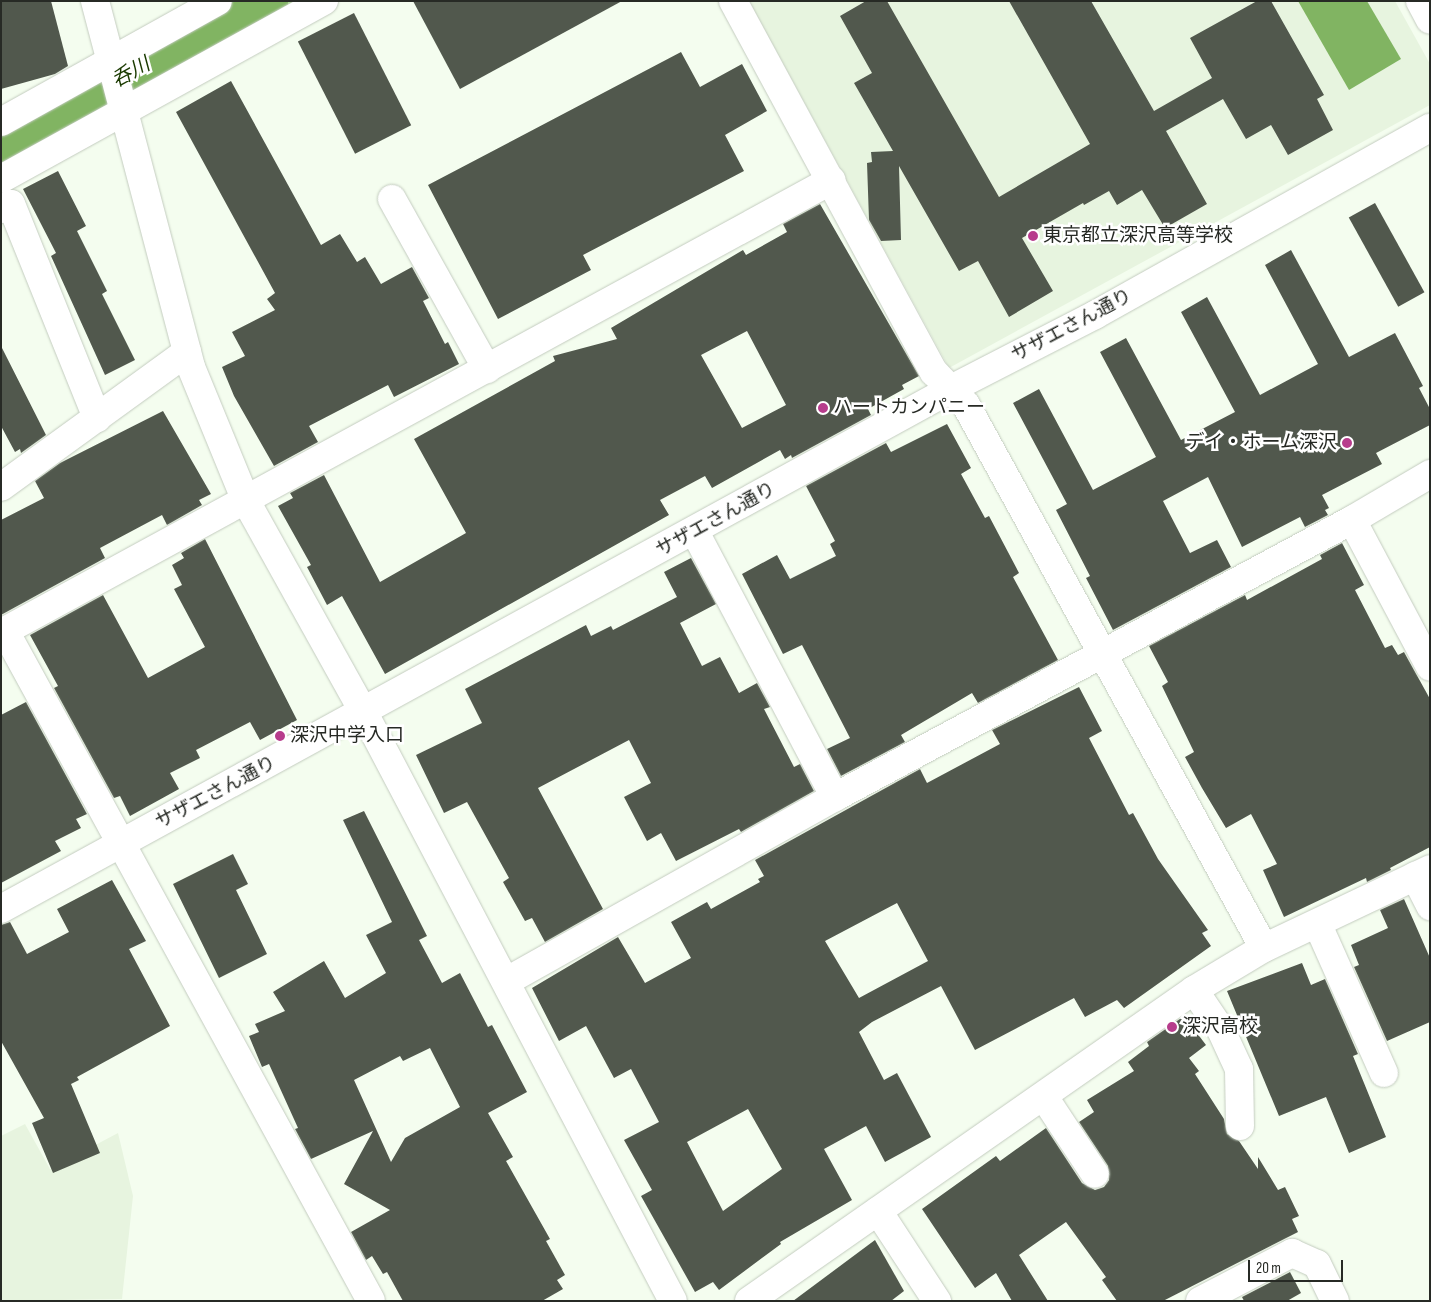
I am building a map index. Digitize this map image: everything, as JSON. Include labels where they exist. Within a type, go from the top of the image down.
[{"type":"street","points":[[94,1],[187,352],[246,501],[364,713],[507,980],[673,1301]]},
{"type":"street","points":[[1,122],[110,65],[218,1]]},
{"type":"street","points":[[1,180],[123,107],[324,1]]},
{"type":"street","points":[[733,1],[832,180],[934,372],[966,405],[1264,948]]},
{"type":"street","points":[[1420,1],[1430,20]]},
{"type":"street","name":"サザエさん通り","points":[[1,909],[364,713],[952,389],[1095,315],[1430,128]]},
{"type":"street","points":[[371,1301],[122,843],[3,632],[832,180]]},
{"type":"street","points":[[392,199],[487,369]]},
{"type":"street","points":[[1,209],[11,204],[96,418]]},
{"type":"street","points":[[3,481],[96,418],[187,352]]},
{"type":"street","points":[[507,980],[835,797],[1352,520],[1430,474]]},
{"type":"street","points":[[1352,520],[1430,667]]},
{"type":"street","points":[[695,532],[835,797]]},
{"type":"street","points":[[750,1301],[1044,1097],[1194,990],[1264,948],[1318,925],[1422,873],[1430,906]]},
{"type":"street","points":[[1318,925],[1384,1073]]},
{"type":"street","points":[[1194,990],[1221,1030],[1239,1069],[1240,1126]]},
{"type":"street","points":[[1044,1097],[1095,1174]]},
{"type":"street","points":[[878,1211],[937,1301]]},
{"type":"street","points":[[1200,1301],[1292,1253],[1317,1264],[1336,1301]]},
{"type":"shaded area","points":[[242,1],[297,1],[157,79],[146,54]]},
{"type":"shaded area","name":"東京都立深沢高等学校","points":[[749,1],[1395,1],[1430,64],[1430,105],[949,368]]},
{"type":"shaded area","points":[[1298,1],[1367,1],[1401,59],[1349,90]]},
{"type":"shaded area","points":[[74,91],[87,118],[1,165],[1,131]]},
{"type":"shaded area","points":[[25,1124],[50,1169],[118,1133],[133,1196],[122,1299],[1,1301],[1,1136]]},
{"type":"building","points":[[1,1],[51,1],[68,66],[55,74],[1,89]]},
{"type":"building","points":[[413,1],[622,1],[460,89]]},
{"type":"building","points":[[866,1],[887,1],[999,197],[1090,144],[1009,1],[1091,1],[1154,111],[1212,78],[1190,38],[1257,1],[1271,1],[1324,95],[1317,99],[1333,130],[1288,155],[1271,125],[1246,139],[1223,99],[1166,131],[1207,204],[1165,228],[1142,190],[1117,205],[1109,191],[1084,205],[1083,203],[1022,238],[1053,291],[1009,317],[978,261],[959,271],[899,166],[901,240],[881,241],[869,220],[867,163],[872,162],[871,152],[893,151],[854,83],[872,73],[840,16]]},
{"type":"building","points":[[354,13],[411,125],[355,154],[298,42]]},
{"type":"building","points":[[681,52],[700,87],[742,64],[767,111],[725,135],[744,171],[583,255],[591,270],[498,319],[428,185]]},
{"type":"building","points":[[231,81],[321,245],[340,234],[357,262],[365,257],[381,284],[412,267],[429,298],[423,301],[445,344],[448,342],[459,364],[394,397],[388,385],[309,426],[318,442],[274,466],[234,396],[222,367],[245,356],[232,332],[275,310],[267,299],[275,293],[176,112]]},
{"type":"building","points":[[58,171],[86,226],[77,231],[107,291],[102,294],[135,360],[105,375],[51,256],[56,253],[23,189]]},
{"type":"building","points":[[1375,203],[1424,292],[1398,307],[1349,218]]},
{"type":"building","points":[[820,204],[919,376],[902,385],[904,389],[868,409],[871,415],[792,458],[791,455],[785,459],[780,450],[712,488],[705,476],[660,500],[669,515],[385,674],[342,596],[327,605],[307,567],[311,565],[278,506],[293,498],[290,493],[324,475],[380,582],[466,533],[414,439],[555,361],[553,356],[617,339],[611,328],[743,250],[746,255],[787,232],[783,224]],"holes":[[[747,331],[786,405],[742,428],[701,355]]]},
{"type":"building","points":[[1291,250],[1349,357],[1395,333],[1423,386],[1419,388],[1430,409],[1430,425],[1376,453],[1382,464],[1322,495],[1329,508],[1325,510],[1328,515],[1305,527],[1300,517],[1242,547],[1208,477],[1163,501],[1190,553],[1217,540],[1231,567],[1113,630],[1086,578],[1090,576],[1056,510],[1067,504],[1013,403],[1039,389],[1093,490],[1156,457],[1100,352],[1126,338],[1181,440],[1235,412],[1181,312],[1207,297],[1260,395],[1318,364],[1265,265]]},
{"type":"building","points":[[1,346],[46,435],[21,453],[20,449],[15,452],[1,426]]},
{"type":"building","points":[[163,411],[211,494],[199,500],[202,505],[167,525],[162,515],[100,548],[105,558],[1,615],[1,520],[44,498],[35,481],[60,463]]},
{"type":"building","points":[[947,424],[971,468],[961,474],[985,518],[989,516],[1019,573],[1013,577],[1058,660],[978,703],[972,693],[901,735],[905,742],[841,776],[827,749],[850,738],[802,645],[783,654],[742,574],[777,555],[790,579],[836,556],[830,544],[835,541],[806,486],[886,443],[891,452]]},
{"type":"building","points":[[205,539],[297,720],[260,740],[250,722],[196,750],[200,758],[170,773],[179,789],[130,816],[120,796],[114,798],[54,688],[58,686],[30,635],[103,595],[148,678],[205,647],[174,589],[182,585],[172,565],[184,558],[181,553]]},
{"type":"building","points":[[1342,543],[1364,585],[1355,590],[1385,648],[1392,645],[1398,655],[1404,652],[1430,699],[1430,847],[1367,882],[1366,878],[1284,917],[1263,870],[1277,864],[1251,814],[1226,828],[1202,788],[1185,757],[1194,752],[1162,686],[1168,682],[1149,646],[1245,595],[1247,600],[1322,559],[1320,555]]},
{"type":"building","points":[[691,558],[716,604],[680,623],[702,666],[720,657],[739,693],[757,683],[770,707],[764,709],[794,767],[800,764],[814,791],[741,832],[739,829],[676,861],[661,833],[647,841],[624,797],[651,783],[629,740],[538,788],[603,909],[545,942],[532,918],[525,921],[503,882],[509,878],[467,802],[444,813],[416,755],[482,723],[465,689],[586,625],[591,636],[611,626],[613,630],[677,597],[664,572]]},
{"type":"building","points":[[1079,687],[1102,731],[1089,738],[1129,815],[1133,813],[1158,859],[1208,930],[1202,933],[1211,946],[1124,1008],[1117,1000],[1085,1017],[1074,998],[975,1050],[941,986],[872,1022],[859,1032],[884,1080],[897,1073],[931,1137],[885,1162],[866,1126],[824,1149],[852,1200],[780,1242],[781,1244],[719,1290],[713,1282],[695,1292],[641,1196],[652,1190],[624,1140],[659,1122],[631,1069],[614,1078],[586,1026],[559,1041],[532,988],[618,937],[645,983],[691,958],[671,922],[707,902],[711,909],[760,882],[758,879],[764,876],[755,860],[920,769],[927,783],[1000,744],[992,730]],"holes":[[[897,903],[928,961],[859,998],[825,941]],[[748,1109],[782,1169],[723,1211],[687,1142]]]},
{"type":"building","points":[[26,702],[87,814],[76,819],[81,828],[55,841],[61,851],[1,883],[1,715]]},
{"type":"building","points":[[364,811],[427,936],[419,940],[442,983],[460,973],[488,1027],[492,1025],[527,1092],[488,1113],[513,1157],[506,1161],[550,1239],[546,1241],[565,1275],[557,1280],[563,1289],[542,1301],[403,1301],[387,1272],[383,1274],[372,1256],[366,1260],[351,1232],[390,1210],[344,1184],[373,1131],[311,1159],[295,1129],[298,1128],[269,1064],[262,1067],[249,1036],[259,1032],[255,1024],[285,1011],[273,992],[324,961],[345,998],[386,973],[366,935],[392,922],[343,820]],"holes":[[[430,1048],[460,1107],[405,1138],[391,1162],[354,1080],[400,1056],[403,1061]]]},
{"type":"building","points":[[233,854],[248,884],[236,890],[267,954],[219,978],[173,884]]},
{"type":"building","points":[[112,880],[146,941],[129,949],[170,1026],[77,1077],[79,1080],[71,1084],[100,1153],[53,1173],[32,1123],[44,1118],[1,1041],[1,925],[10,922],[27,954],[69,932],[57,909]]},
{"type":"building","points":[[1404,899],[1430,958],[1430,1022],[1387,1041],[1354,967],[1359,965],[1351,945],[1388,928],[1380,910]]},
{"type":"building","points":[[1302,963],[1311,985],[1325,979],[1358,1054],[1353,1056],[1386,1137],[1349,1153],[1326,1097],[1279,1116],[1227,991]]},
{"type":"building","points":[[1184,1016],[1206,1045],[1189,1058],[1199,1071],[1195,1074],[1224,1119],[1227,1134],[1239,1141],[1258,1169],[1258,1157],[1278,1190],[1285,1187],[1299,1216],[1292,1219],[1298,1232],[1163,1301],[1117,1301],[1102,1280],[1106,1277],[1066,1222],[1019,1255],[1048,1301],[1012,1301],[996,1273],[975,1288],[922,1209],[996,1156],[1000,1161],[1046,1128],[1082,1183],[1095,1190],[1104,1187],[1109,1180],[1108,1166],[1079,1122],[1094,1112],[1087,1100],[1134,1071],[1128,1062],[1149,1046],[1147,1042]]},
{"type":"building","points":[[875,1240],[904,1291],[891,1301],[793,1301]]},
{"type":"building","points":[[1290,1272],[1301,1293],[1287,1301],[1244,1301],[1242,1297]]},
{"type":"waterway","name":"呑川","points":[[1,144],[260,1]]},
{"type":"place","name":"東京都立深沢高等学校","points":[[1033,236]]},
{"type":"place","name":"ハートカンパニー","points":[[823,408]]},
{"type":"place","name":"デイ・ホーム深沢","points":[[1347,443]]},
{"type":"place","name":"深沢中学入口","points":[[280,736]]},
{"type":"place","name":"深沢高校","points":[[1172,1027]]}]
